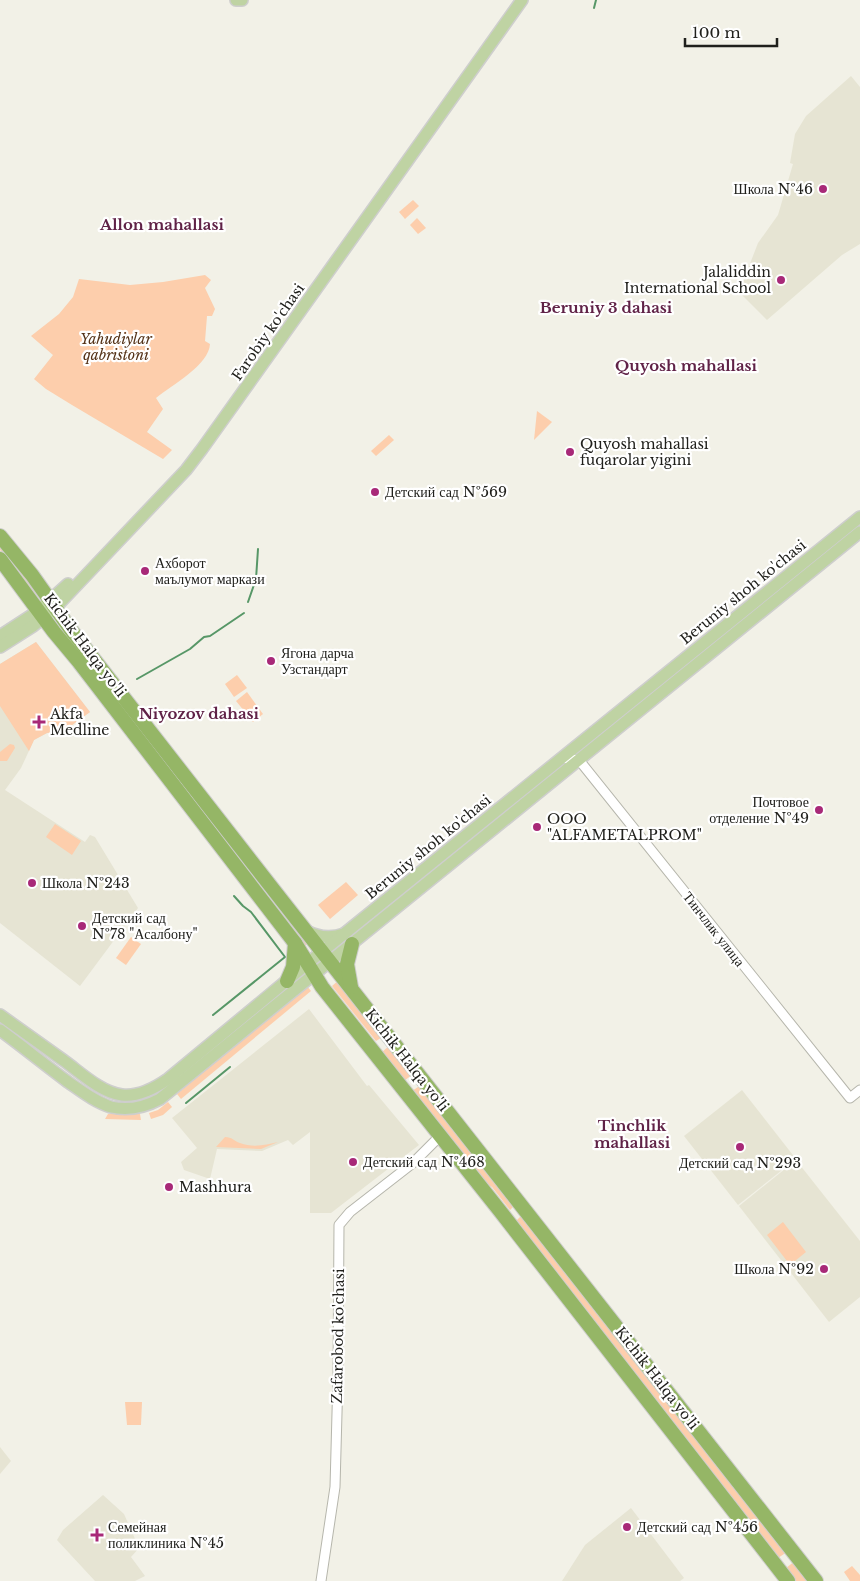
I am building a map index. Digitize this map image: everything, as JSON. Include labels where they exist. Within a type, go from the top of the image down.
[{"type":"highway","name":"Kichik Halqa yo'li","points":[[0,536],[326,957],[816,1581]]},
{"type":"highway","name":"Kichik Halqa yo'li","points":[[0,560],[295,943],[322,987],[788,1581]]},
{"type":"highway","points":[[198,817],[204,816],[211,809]]},
{"type":"highway","points":[[214,837],[218,829],[226,828]]},
{"type":"highway","points":[[349,939],[347,964],[352,990]]},
{"type":"highway","points":[[287,981],[293,967],[295,943]]},
{"type":"highway","points":[[406,1093],[411,1083],[417,1080],[423,1081]]},
{"type":"highway","points":[[505,1218],[515,1213],[521,1206]]},
{"type":"highway","points":[[777,1567],[795,1554]]},
{"type":"main road","points":[[236,0],[242,0]]},
{"type":"main road","name":"Farobiy ko'chasi","points":[[53,604],[178,469],[203,439],[514,0]]},
{"type":"main road","name":"Farobiy ko'chasi","points":[[0,647],[53,604],[182,474],[202,449],[522,0]]},
{"type":"main road","name":"Beruniy shoh ko'chasi","points":[[349,939],[562,758],[860,517]]},
{"type":"main road","name":"Beruniy shoh ko'chasi","points":[[0,1030],[73,1086],[97,1101],[119,1108],[142,1106],[156,1101],[168,1094],[311,969],[578,760],[860,532]]},
{"type":"main road","name":"Farobiy ko'chasi","points":[[0,636],[41,614]]},
{"type":"main road","points":[[305,930],[314,934],[349,939]]},
{"type":"main road","name":"Beruniy shoh ko'chasi","points":[[3,1017],[107,1090],[121,1095],[137,1094],[153,1088],[168,1079],[287,981],[311,969]]},
{"type":"main road","points":[[3,1017],[13,1039],[36,1041]]},
{"type":"street","points":[[562,758],[578,760],[586,739]]},
{"type":"street","name":"Тинчлик улица","points":[[578,760],[850,1098],[860,1090]]},
{"type":"street","name":"Zafarobod ko'chasi","points":[[321,1581],[335,1487],[339,1225],[350,1212],[413,1164],[440,1136]]},
{"type":"shaded area","name":"Школа №46","points":[[851,76],[860,87],[860,244],[842,255],[767,320],[739,292],[758,243],[778,215],[793,164],[790,163],[795,134],[806,116]]},
{"type":"shaded area","points":[[36,642],[90,712],[64,731],[47,733],[34,740],[21,768],[5,790],[85,842],[90,835],[95,837],[138,908],[80,986],[0,923],[0,664]]},
{"type":"shaded area","points":[[309,1009],[367,1086],[369,1085],[419,1145],[331,1213],[310,1213],[310,1132],[293,1145],[288,1140],[262,1151],[217,1149],[210,1179],[184,1170],[181,1162],[197,1148],[172,1118]]},
{"type":"shaded area","name":"Детский сад №293","points":[[742,1090],[796,1159],[738,1205],[684,1136]]},
{"type":"shaded area","name":"Школа №92","points":[[796,1160],[860,1241],[860,1297],[829,1322],[739,1206]]},
{"type":"shaded area","points":[[0,1447],[11,1461],[0,1474]]},
{"type":"shaded area","name":"Семейная поликлиника №45","points":[[103,1495],[124,1514],[139,1548],[131,1557],[145,1576],[135,1581],[95,1581],[57,1540],[63,1530]]},
{"type":"shaded area","name":"Детский сад №456","points":[[631,1508],[684,1578],[680,1581],[562,1581],[585,1545]]},
{"type":"green space","points":[[413,200],[419,206],[405,219],[399,212]]},
{"type":"green space","points":[[417,218],[426,228],[418,234],[410,225]]},
{"type":"green space","name":"Yahudiylar qabristoni","points":[[205,275],[211,280],[205,288],[215,309],[212,316],[207,316],[205,341],[210,344],[208,352],[197,367],[156,398],[163,409],[147,432],[172,450],[163,459],[46,389],[34,379],[53,355],[31,336],[59,314],[73,297],[79,279],[130,285]]},
{"type":"green space","points":[[537,411],[552,422],[534,440]]},
{"type":"green space","points":[[389,435],[394,440],[376,456],[371,451]]},
{"type":"green space","points":[[0,544],[40,594],[37,597],[0,550]]},
{"type":"green space","name":"Akfa Medline","points":[[36,642],[90,712],[64,731],[47,733],[34,740],[29,751],[0,706],[0,664]]},
{"type":"green space","points":[[237,675],[247,688],[234,697],[225,684]]},
{"type":"green space","points":[[247,692],[263,714],[253,722],[236,701]]},
{"type":"green space","points":[[10,744],[14,745],[15,748],[7,761],[0,761],[0,752]]},
{"type":"green space","points":[[55,824],[81,841],[72,855],[46,837]]},
{"type":"green space","points":[[222,833],[309,943],[304,946]]},
{"type":"green space","points":[[346,882],[358,895],[330,919],[318,905]]},
{"type":"green space","points":[[131,937],[141,944],[126,965],[116,958]]},
{"type":"green space","points":[[339,980],[384,1036],[376,1041],[332,986]]},
{"type":"green space","points":[[307,986],[311,991],[181,1099],[177,1094]]},
{"type":"green space","points":[[390,1045],[413,1074],[404,1081],[381,1053]]},
{"type":"green space","points":[[421,1085],[503,1188],[503,1193],[513,1207],[510,1210],[492,1187],[486,1184],[412,1091]]},
{"type":"green space","points":[[168,1102],[172,1107],[163,1115],[151,1119],[149,1113],[158,1110]]},
{"type":"green space","points":[[108,1114],[140,1114],[141,1120],[105,1119]]},
{"type":"green space","points":[[225,1137],[255,1146],[278,1142],[261,1149],[216,1147]]},
{"type":"green space","points":[[523,1214],[787,1552],[778,1558],[515,1222]]},
{"type":"green space","points":[[783,1222],[806,1252],[790,1265],[767,1235]]},
{"type":"green space","points":[[125,1402],[142,1402],[141,1425],[127,1425]]},
{"type":"green space","points":[[795,1561],[810,1581],[796,1581],[786,1568]]},
{"type":"green space","points":[[852,1566],[860,1575],[860,1581],[850,1581],[844,1572]]},
{"type":"waterway","points":[[594,8],[596,0]]},
{"type":"waterway","points":[[248,602],[256,579],[258,549]]},
{"type":"waterway","points":[[137,679],[190,649],[204,637],[210,636],[244,613]]},
{"type":"waterway","points":[[213,1015],[285,957],[251,912],[234,896]]},
{"type":"waterway","points":[[186,1103],[230,1067]]},
{"type":"place","name":"Школа №46","points":[[823,189]]},
{"type":"place","name":"Jalaliddin International School","points":[[781,280]]},
{"type":"place","name":"Quyosh mahallasi fuqarolar yigini","points":[[570,452]]},
{"type":"place","name":"Детский сад №569","points":[[375,492]]},
{"type":"place","name":"Ахборот маълумот маркази","points":[[145,571]]},
{"type":"place","name":"Ягона дарча Узстандарт","points":[[271,661]]},
{"type":"place","name":"Akfa Medline","points":[[39,722]]},
{"type":"place","name":"Почтовое отделение №49","points":[[819,810]]},
{"type":"place","name":"OOO \"ALFAMETALPROM\"","points":[[537,827]]},
{"type":"place","name":"Школа №243","points":[[32,883]]},
{"type":"place","name":"Детский сад №78 \"Асалбону\"","points":[[82,926]]},
{"type":"place","name":"Детский сад №293","points":[[740,1147]]},
{"type":"place","name":"Детский сад №468","points":[[353,1162]]},
{"type":"place","name":"Mashhura","points":[[169,1187]]},
{"type":"place","name":"Школа №92","points":[[824,1269]]},
{"type":"place","name":"Детский сад №456","points":[[627,1527]]},
{"type":"place","name":"Семейная поликлиника №45","points":[[97,1535]]},
{"type":"district","name":"Allon mahallasi","points":[[162,224]]},
{"type":"district","name":"Beruniy 3 dahasi","points":[[606,307]]},
{"type":"district","name":"Quyosh mahallasi","points":[[686,365]]},
{"type":"district","name":"Niyozov dahasi","points":[[199,713]]},
{"type":"district","name":"Tinchlik mahallasi","points":[[632,1134]]}]
